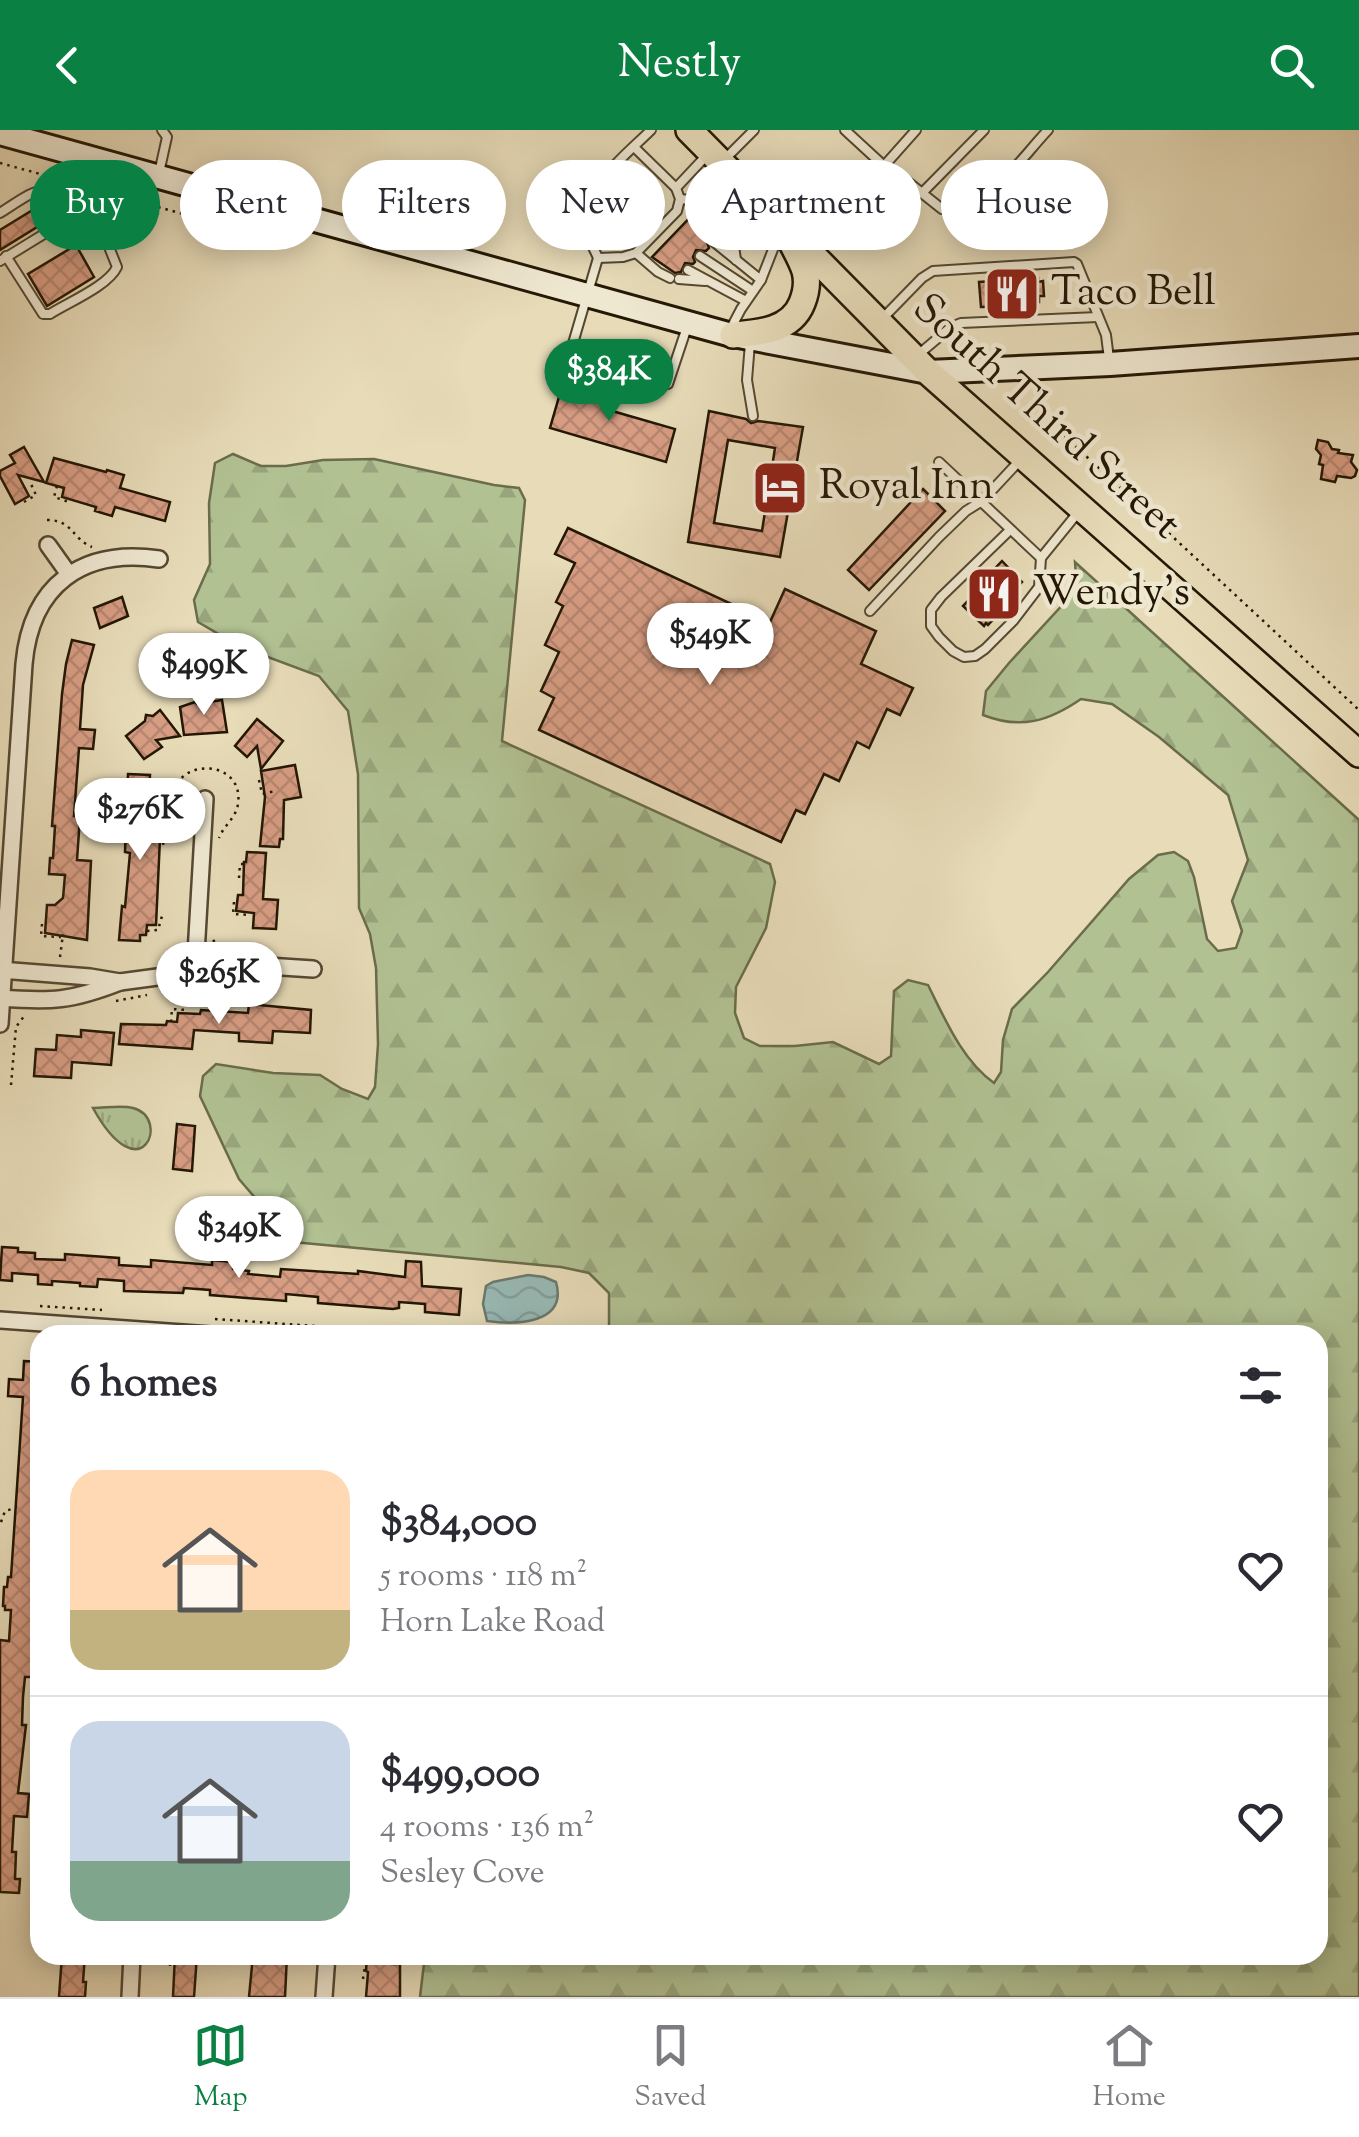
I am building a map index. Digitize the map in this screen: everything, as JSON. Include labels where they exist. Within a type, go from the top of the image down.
[{"type":"highway","name":"South Third Street","points":[[689,130],[716,158]]},
{"type":"highway","points":[[737,336],[775,328],[799,310],[806,285],[805,271],[795,250]]},
{"type":"highway","name":"South Third Street","points":[[808,250],[921,365],[1359,754]]},
{"type":"main road","points":[[0,133],[97,160]]},
{"type":"main road","points":[[160,178],[737,336],[921,365],[1110,364],[1359,346]]},
{"type":"street","points":[[48,545],[68,573]]},
{"type":"street","points":[[0,1024],[30,631],[42,604],[68,573],[122,557],[160,559]]},
{"type":"street","points":[[194,971],[205,799]]},
{"type":"street","points":[[2,970],[120,982],[255,966],[313,968]]},
{"type":"street","points":[[1,998],[58,1000],[91,994],[120,982]]},
{"type":"street","points":[[0,1320],[62,1325]]},
{"type":"street","points":[[130,1997],[132,1965]]},
{"type":"street","points":[[324,1997],[326,1965]]},
{"type":"lane","points":[[160,168],[167,138],[162,130]]},
{"type":"lane","points":[[651,130],[597,184],[586,218],[586,232],[598,258],[569,357],[668,384],[688,323]]},
{"type":"lane","points":[[676,188],[754,130]]},
{"type":"lane","points":[[845,130],[878,160]]},
{"type":"lane","points":[[899,130],[908,139]]},
{"type":"lane","points":[[889,160],[916,130]]},
{"type":"lane","points":[[984,130],[922,192],[942,209],[973,204],[991,193],[1048,130]]},
{"type":"lane","points":[[634,148],[676,188],[678,210],[666,222],[676,231]]},
{"type":"lane","points":[[0,212],[30,193]]},
{"type":"lane","points":[[680,199],[702,201],[732,231],[736,260]]},
{"type":"lane","points":[[678,210],[685,216]]},
{"type":"lane","points":[[30,242],[3,259],[43,314],[50,314],[116,272],[110,250]]},
{"type":"lane","points":[[598,258],[623,258],[639,250]]},
{"type":"lane","points":[[724,250],[761,280]]},
{"type":"lane","points":[[753,416],[737,336],[746,301],[761,280],[774,250]]},
{"type":"lane","points":[[636,253],[658,272],[674,278],[710,281]]},
{"type":"lane","points":[[700,256],[753,291]]},
{"type":"lane","points":[[879,322],[922,278],[933,272],[1074,262],[1106,335],[1110,364]]},
{"type":"lane","points":[[688,270],[746,301]]},
{"type":"lane","points":[[921,365],[951,327],[961,323],[1098,317]]},
{"type":"lane","points":[[870,610],[939,537],[982,501],[1024,457]]},
{"type":"lane","points":[[939,462],[1041,558]]},
{"type":"lane","points":[[1010,530],[931,610],[932,626],[938,637],[964,657],[975,656],[1012,621],[1039,586],[1041,558],[1082,508]]},
{"type":"path","points":[[1059,431],[1359,710]]},
{"type":"path","points":[[24,502],[36,495],[31,484]]},
{"type":"path","points":[[57,486],[54,498],[69,502]]},
{"type":"path","points":[[47,520],[63,522],[82,543],[97,547]]},
{"type":"path","points":[[188,839],[175,811],[174,793],[188,773],[212,768],[231,778],[239,798],[237,810],[218,841]]},
{"type":"path","points":[[259,780],[262,794],[275,791]]},
{"type":"path","points":[[152,831],[164,832],[163,846]]},
{"type":"path","points":[[239,878],[243,864]]},
{"type":"path","points":[[234,902],[234,914],[251,915]]},
{"type":"path","points":[[147,931],[158,930],[162,916]]},
{"type":"path","points":[[42,924],[41,936],[62,936],[59,962]]},
{"type":"path","points":[[212,930],[217,948],[233,952]]},
{"type":"path","points":[[109,1002],[154,994]]},
{"type":"path","points":[[171,1022],[172,1009],[186,1010]]},
{"type":"path","points":[[11,1086],[16,1027],[30,1012]]},
{"type":"path","points":[[39,1306],[109,1311]]},
{"type":"path","points":[[1,1522],[5,1511],[12,1509]]},
{"type":"path","points":[[363,1980],[365,1965]]},
{"type":"green space","points":[[233,454],[261,466],[374,459],[519,488],[525,500],[502,741],[770,864],[775,882],[766,928],[736,987],[735,1013],[744,1038],[760,1046],[833,1042],[879,1064],[891,1056],[894,991],[908,980],[928,985],[964,1051],[994,1083],[1001,1072],[1003,1040],[1012,1009],[1129,879],[1158,855],[1174,852],[1188,861],[1207,939],[1218,951],[1236,948],[1242,931],[1232,901],[1248,860],[1228,795],[1159,737],[1112,704],[1081,699],[1034,721],[1010,722],[983,715],[986,691],[1077,589],[1075,562],[1359,820],[1359,1997],[420,1997],[424,1965],[1328,1965],[1328,1325],[609,1325],[609,1293],[589,1273],[561,1267],[293,1242],[239,1179],[200,1096],[203,1076],[216,1064],[320,1075],[368,1099],[375,1087],[376,968],[370,934],[359,908],[358,774],[348,711],[319,676],[241,647],[198,622],[194,600],[210,564],[209,503],[215,463]]},
{"type":"green space","points":[[128,1107],[144,1114],[150,1124],[146,1144],[137,1149],[125,1146],[110,1133],[93,1108]]},
{"type":"water","points":[[528,1275],[556,1282],[558,1296],[547,1314],[525,1321],[487,1321],[483,1304],[486,1286]]},
{"type":"building","points":[[30,212],[30,231],[0,250],[0,230]]},
{"type":"building","points":[[685,223],[685,250],[696,250],[695,262],[685,263],[681,272],[675,273],[652,257],[665,250],[665,243]]},
{"type":"building","points":[[68,250],[79,250],[94,277],[47,306],[28,274]]},
{"type":"building","name":"Taco Bell","points":[[1017,276],[1017,280],[1043,281],[1044,296],[1039,296],[1039,302],[1017,303],[1017,307],[981,307],[979,282]]},
{"type":"building","points":[[563,383],[605,394],[602,408],[675,429],[666,462],[550,428]]},
{"type":"building","name":"Royal Inn","points":[[709,411],[751,423],[803,427],[780,557],[688,542]],"holes":[[[728,440],[775,448],[762,531],[714,523]]]},
{"type":"building","points":[[1318,440],[1328,442],[1338,453],[1353,455],[1355,476],[1337,476],[1335,482],[1321,479],[1323,465],[1319,464],[1321,455],[1316,449]]},
{"type":"building","points":[[24,447],[44,482],[18,475],[29,496],[15,504],[0,471],[15,463],[10,455]]},
{"type":"building","points":[[54,458],[124,475],[120,488],[170,502],[165,521],[115,507],[112,516],[62,497],[64,488],[46,483]]},
{"type":"building","points":[[923,489],[945,511],[869,590],[848,570]]},
{"type":"building","points":[[568,528],[770,622],[785,589],[876,631],[861,664],[913,688],[900,715],[887,709],[869,748],[857,742],[839,781],[824,774],[805,814],[796,810],[781,842],[539,730],[554,698],[541,691],[559,652],[545,645],[563,606],[556,602],[575,563],[555,554]]},
{"type":"building","name":"Wendy's","points":[[1002,561],[1022,582],[1010,594],[1006,606],[984,626],[963,606]]},
{"type":"building","points":[[122,597],[128,616],[100,628],[94,608]]},
{"type":"building","points":[[72,640],[94,645],[83,685],[80,729],[95,730],[93,749],[79,748],[74,816],[80,817],[77,860],[91,861],[87,940],[45,933],[47,905],[55,905],[63,898],[65,875],[49,874],[62,694]]},
{"type":"building","points":[[222,700],[227,732],[184,735],[180,707]]},
{"type":"building","points":[[160,710],[180,736],[156,740],[162,747],[144,759],[126,736],[145,721],[146,715],[153,716]]},
{"type":"building","points":[[257,719],[283,741],[261,769],[257,746],[247,757],[235,746]]},
{"type":"building","points":[[295,765],[301,797],[284,800],[283,839],[279,847],[260,846],[265,797],[261,771]]},
{"type":"building","points":[[128,774],[150,775],[147,826],[152,826],[151,837],[160,838],[156,925],[147,925],[146,935],[140,935],[140,941],[119,940],[130,853],[125,852]]},
{"type":"building","points":[[247,852],[266,853],[263,899],[278,900],[276,929],[253,928],[254,913],[236,911],[238,895],[243,895]]},
{"type":"building","points":[[249,1004],[311,1010],[310,1033],[273,1031],[272,1043],[239,1041],[239,1033],[194,1030],[192,1049],[119,1044],[121,1024],[166,1025],[167,1021],[177,1022],[178,1013],[200,1014],[201,1010],[248,1013]]},
{"type":"building","points":[[81,1030],[114,1033],[111,1065],[72,1062],[71,1078],[34,1076],[36,1049],[56,1050],[57,1035],[81,1037]]},
{"type":"building","points":[[177,1124],[195,1126],[192,1171],[173,1169]]},
{"type":"building","points":[[2,1247],[35,1253],[35,1259],[65,1260],[65,1254],[119,1258],[119,1265],[151,1267],[151,1260],[212,1265],[212,1260],[233,1262],[233,1269],[249,1271],[248,1274],[280,1277],[281,1269],[405,1277],[406,1261],[421,1262],[422,1286],[461,1289],[459,1315],[425,1312],[425,1304],[399,1302],[399,1308],[393,1309],[318,1303],[318,1297],[286,1294],[286,1301],[210,1295],[210,1290],[184,1288],[183,1293],[124,1291],[124,1281],[98,1279],[97,1287],[52,1281],[52,1285],[38,1284],[38,1275],[12,1273],[12,1281],[0,1280]]},
{"type":"building","points":[[24,1361],[30,1361],[30,1677],[25,1677],[22,1725],[26,1725],[18,1793],[29,1794],[27,1817],[14,1816],[12,1852],[16,1852],[19,1893],[0,1892],[0,1640],[9,1641],[11,1610],[3,1606],[4,1587],[11,1577],[23,1397],[8,1396],[9,1379],[23,1380]]},
{"type":"building","points":[[61,1965],[84,1965],[85,1997],[59,1997]]},
{"type":"building","points":[[175,1965],[196,1965],[194,1997],[173,1997]]},
{"type":"building","points":[[252,1965],[287,1965],[285,1997],[249,1997]]},
{"type":"building","points":[[366,1965],[400,1965],[400,1997],[366,1997]]},
{"type":"place","name":"Taco Bell","points":[[1012,294]]},
{"type":"place","name":"Royal Inn","points":[[780,488]]},
{"type":"place","name":"Wendy's","points":[[994,594]]}]
